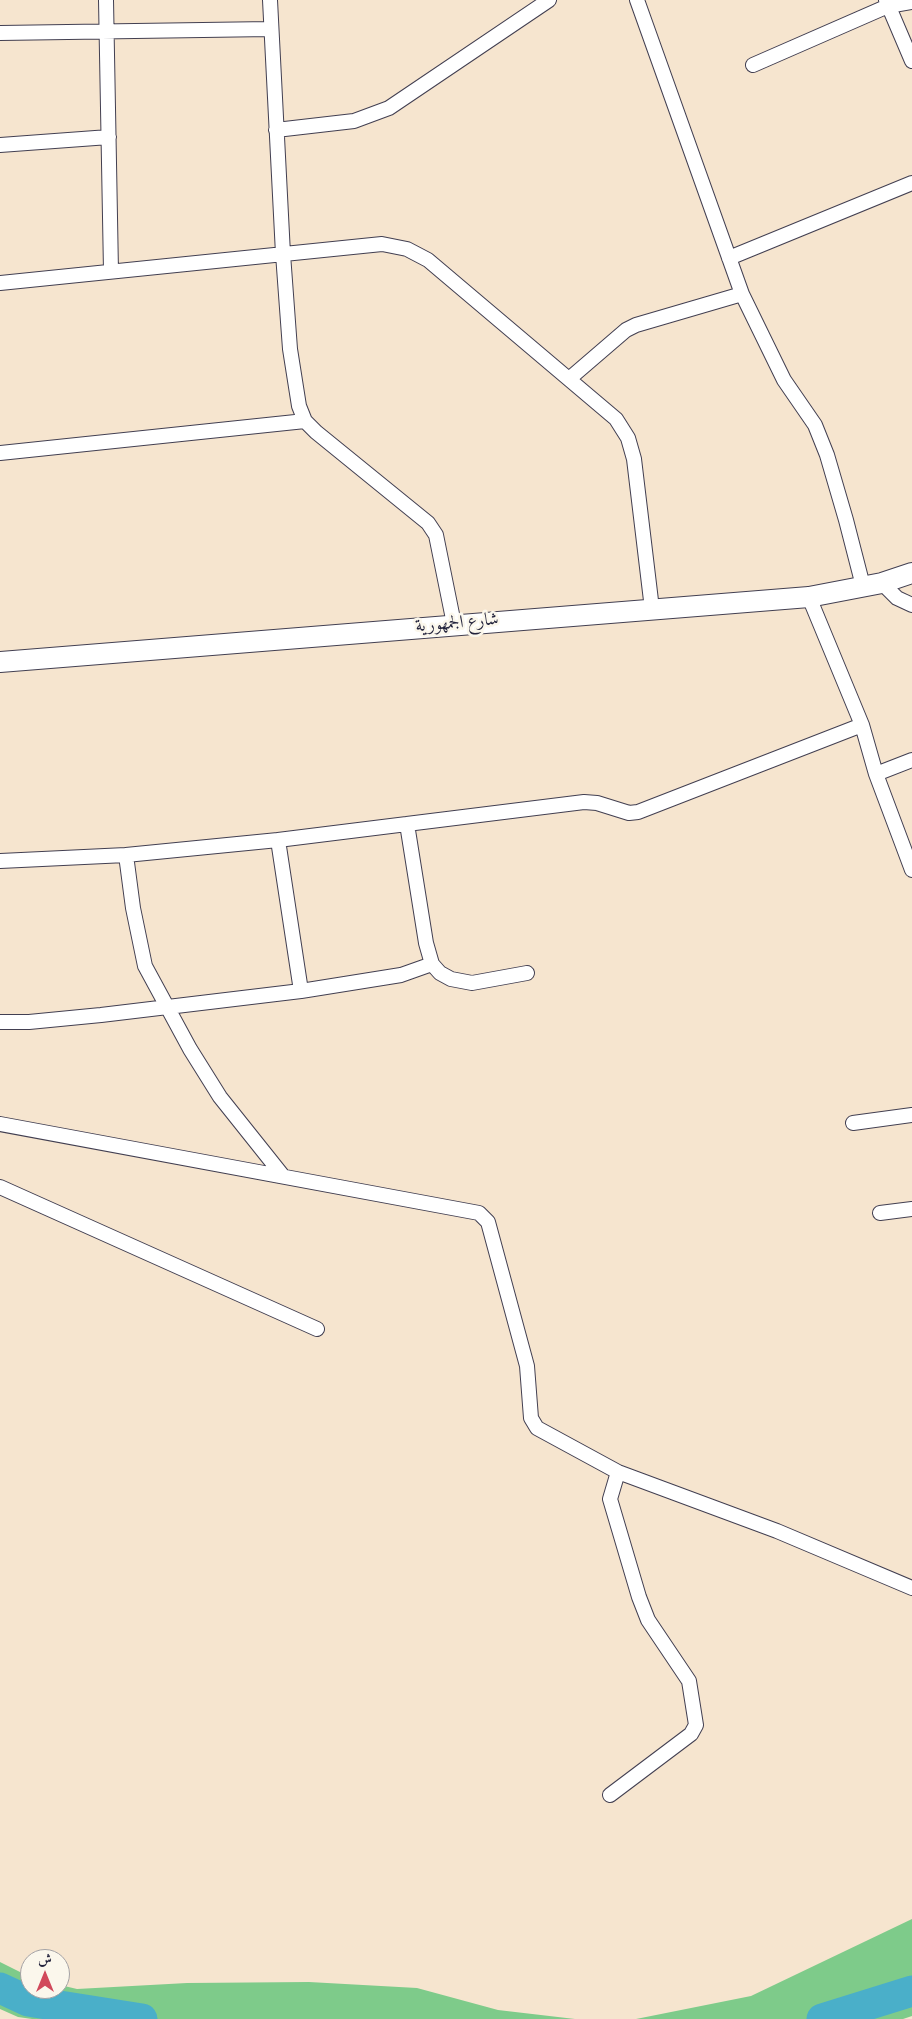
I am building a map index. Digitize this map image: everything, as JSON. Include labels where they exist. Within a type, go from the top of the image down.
[{"type":"main road","name":"شارع الجمهورية","points":[[0,662],[454,624],[809,597],[872,585],[912,573]]},
{"type":"street","points":[[106,0],[111,271]]},
{"type":"street","points":[[273,0],[270,29],[283,254],[290,349],[299,406],[305,421],[316,432],[428,523],[436,535],[454,624]]},
{"type":"street","points":[[276,130],[354,121],[389,108],[549,0]]},
{"type":"street","points":[[637,0],[742,294],[788,389],[798,398],[814,425],[827,455],[846,520],[872,585],[912,605]]},
{"type":"street","points":[[753,65],[887,3],[912,2]]},
{"type":"street","points":[[887,3],[912,61]]},
{"type":"street","points":[[0,33],[270,29]]},
{"type":"street","points":[[0,145],[109,137]]},
{"type":"street","points":[[729,258],[912,184]]},
{"type":"street","points":[[0,283],[382,244],[407,248],[428,260],[616,419],[628,438],[634,459],[652,609]]},
{"type":"street","points":[[569,380],[626,330],[636,325],[742,294]]},
{"type":"street","points":[[0,453],[305,421]]},
{"type":"street","points":[[809,597],[862,726],[876,774],[912,870]]},
{"type":"street","points":[[0,861],[126,855],[278,840],[584,802],[603,804],[629,813],[638,812],[862,726]]},
{"type":"street","points":[[876,774],[912,760]]},
{"type":"street","points":[[407,824],[422,924],[432,964],[440,973],[451,980],[472,983],[527,973]]},
{"type":"street","points":[[278,840],[302,991]]},
{"type":"street","points":[[126,855],[134,916],[145,966],[167,1008],[220,1097],[282,1176]]},
{"type":"street","points":[[0,1022],[29,1022],[167,1008],[302,991],[401,975],[432,964]]},
{"type":"street","points":[[853,1123],[912,1115]]},
{"type":"street","points":[[0,1124],[479,1213],[486,1218],[527,1366],[534,1425],[618,1472],[777,1531],[912,1588]]},
{"type":"street","points":[[0,1187],[317,1329]]},
{"type":"street","points":[[880,1212],[912,1209]]},
{"type":"street","points":[[610,1795],[691,1734],[696,1725],[690,1681],[648,1620],[638,1597],[610,1499],[618,1472]]},
{"type":"green space","points":[[912,1919],[912,2016],[903,2019],[636,2019],[751,1996]]},
{"type":"green space","points":[[0,1962],[20,1972],[20,1999],[70,1999],[70,1987],[77,1989],[187,1983],[309,1982],[417,1988],[498,2010],[575,2019],[32,2019],[18,2017],[0,2009]]},
{"type":"waterway","points":[[0,1988],[28,2001],[142,2019]]},
{"type":"waterway","points":[[822,2019],[912,1991]]}]
